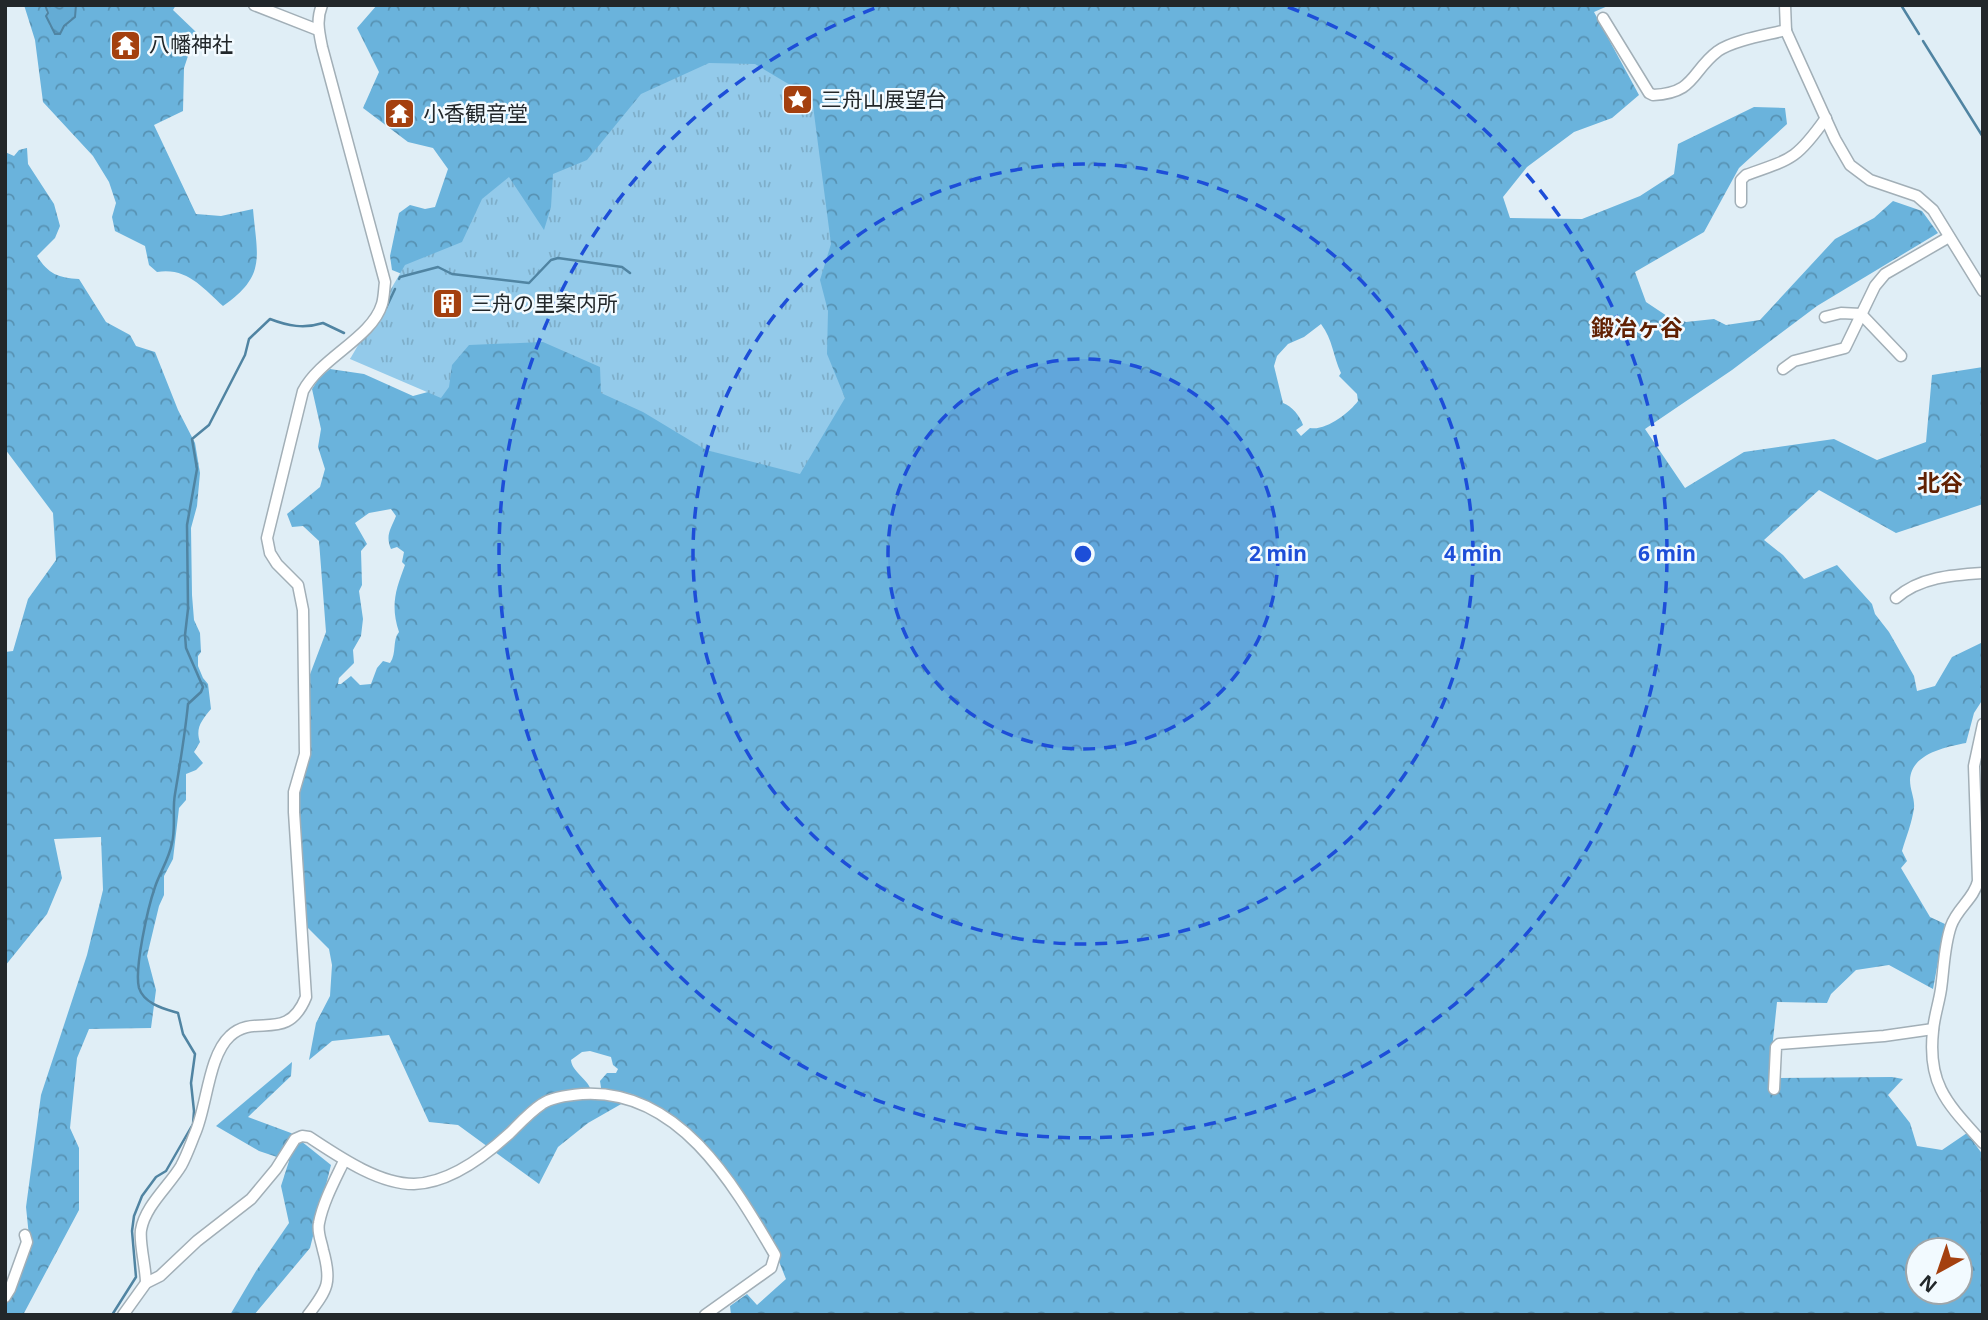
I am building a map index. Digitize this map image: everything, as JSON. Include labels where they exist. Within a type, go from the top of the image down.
[{"type":"street","points":[[254,5],[318,30]]},
{"type":"street","points":[[146,1283],[140,1231],[145,1217],[180,1167],[189,1148],[202,1116],[223,1044],[240,1029],[288,1021],[301,1010],[306,997],[294,812],[294,792],[305,754],[303,610],[298,585],[277,564],[270,552],[267,538],[303,391],[316,370],[349,344],[374,318],[382,306],[385,282],[318,30],[318,15],[323,5]]},
{"type":"street","points":[[1785,5],[1786,30],[1835,139],[1855,170],[1870,180],[1924,200],[1950,236],[1983,291]]},
{"type":"street","points":[[1603,18],[1649,93],[1653,95],[1682,89],[1692,82],[1717,52],[1727,46],[1786,30]]},
{"type":"street","points":[[1741,202],[1741,180],[1746,175],[1791,159],[1811,139],[1826,118]]},
{"type":"street","points":[[1783,369],[1794,361],[1845,348],[1875,286],[1885,274],[1950,236]]},
{"type":"street","points":[[1825,317],[1841,313],[1861,314],[1900,356]]},
{"type":"street","points":[[1896,597],[1905,589],[1931,579],[1956,574],[1983,573]]},
{"type":"street","points":[[1983,724],[1973,766],[1979,891],[1961,907],[1951,924],[1933,1029],[1933,1065],[1937,1084],[1943,1097],[1983,1143]]},
{"type":"street","points":[[1774,1089],[1776,1047],[1779,1044],[1884,1036],[1933,1029]]},
{"type":"street","points":[[123,1315],[146,1283],[160,1276],[197,1241],[251,1199],[276,1169],[295,1139],[309,1137],[344,1161],[394,1182],[415,1184],[445,1178],[458,1172],[506,1137],[543,1102],[597,1093],[627,1099],[679,1125],[697,1142],[747,1209],[775,1255],[771,1268],[705,1315]]},
{"type":"street","points":[[308,1315],[328,1284],[329,1272],[319,1237],[319,1223],[344,1161]]},
{"type":"street","points":[[5,1297],[27,1242],[25,1235]]},
{"type":"green space","points":[[24,5],[45,5],[50,26],[68,5],[176,5],[173,10],[196,32],[184,68],[183,111],[154,125],[196,214],[221,216],[253,209],[257,253],[253,274],[247,285],[223,306],[194,280],[168,271],[157,272],[149,265],[145,246],[115,231],[112,217],[116,203],[109,182],[93,156],[43,102],[35,40]]},
{"type":"green space","points":[[377,5],[1610,5],[1594,12],[1639,95],[1612,118],[1574,132],[1527,167],[1503,197],[1510,218],[1582,219],[1640,196],[1674,174],[1678,144],[1754,107],[1785,108],[1787,124],[1739,168],[1704,232],[1635,272],[1646,302],[1667,316],[1686,322],[1714,319],[1726,325],[1760,320],[1835,239],[1874,218],[1893,201],[1922,211],[1938,233],[1817,306],[1732,370],[1645,429],[1685,488],[1744,452],[1834,439],[1877,460],[1926,442],[1932,375],[1983,367],[1983,504],[1896,533],[1819,490],[1764,540],[1783,555],[1804,579],[1837,565],[1872,604],[1875,614],[1889,632],[1914,676],[1917,691],[1935,686],[1952,657],[1983,642],[1983,699],[1974,713],[1966,743],[1930,753],[1916,764],[1910,780],[1914,808],[1902,851],[1907,861],[1901,868],[1930,917],[1945,924],[1933,989],[1889,965],[1856,970],[1831,994],[1827,1003],[1777,1002],[1769,1078],[1903,1079],[1888,1095],[1910,1123],[1917,1146],[1942,1150],[1967,1133],[1983,1155],[1983,1315],[731,1315],[730,1306],[747,1294],[757,1305],[786,1279],[770,1239],[727,1175],[674,1128],[634,1105],[634,1095],[628,1093],[623,1103],[588,1123],[558,1147],[539,1184],[458,1125],[429,1122],[389,1035],[332,1041],[309,1060],[316,1023],[330,996],[332,965],[329,949],[307,927],[297,806],[308,714],[309,677],[326,632],[319,541],[303,526],[292,527],[287,514],[320,487],[325,469],[318,447],[321,429],[312,389],[319,378],[330,369],[364,374],[413,396],[439,389],[434,378],[553,241],[478,239],[402,274],[392,270],[390,256],[399,213],[410,205],[425,209],[435,207],[448,169],[433,148],[408,142],[363,108],[379,72],[357,28]],"holes":[[[1321,324],[1341,373],[1339,376],[1357,394],[1358,401],[1337,420],[1323,427],[1310,428],[1301,436],[1296,430],[1303,425],[1290,406],[1283,403],[1274,366],[1277,356],[1288,344],[1304,337]],[[391,509],[396,516],[389,532],[391,549],[397,547],[404,552],[402,562],[405,565],[397,590],[395,614],[399,632],[392,659],[390,663],[383,661],[377,668],[371,684],[360,685],[351,676],[338,684],[339,678],[354,663],[353,650],[361,636],[363,619],[359,591],[362,585],[361,551],[367,544],[355,523],[369,513]],[[590,1051],[611,1057],[613,1065],[618,1069],[616,1073],[607,1073],[600,1081],[602,1094],[591,1090],[572,1064],[571,1060],[582,1052]]]},
{"type":"green space","points":[[709,63],[755,64],[812,98],[831,244],[820,280],[828,311],[827,354],[845,398],[800,474],[706,450],[643,412],[601,393],[600,367],[543,342],[469,345],[452,365],[449,387],[441,398],[350,359],[405,265],[462,242],[482,199],[509,177],[544,230],[551,207],[553,174],[587,160],[641,94]]},
{"type":"green space","points":[[27,148],[28,164],[54,204],[60,226],[55,238],[37,256],[45,267],[55,274],[79,279],[106,322],[130,335],[136,346],[155,352],[178,410],[195,443],[200,473],[197,506],[191,528],[192,595],[194,620],[200,633],[201,652],[198,666],[208,684],[211,709],[200,724],[200,742],[194,752],[203,763],[186,774],[186,800],[179,808],[173,859],[164,876],[164,895],[147,956],[156,990],[151,1028],[89,1029],[77,1058],[70,1128],[79,1148],[79,1210],[23,1315],[5,1315],[5,1287],[12,1281],[30,1246],[26,1207],[41,1095],[87,955],[103,890],[101,837],[54,839],[62,878],[47,914],[5,966],[5,652],[13,651],[28,599],[56,560],[53,513],[5,449],[5,152],[14,156],[19,150]]},
{"type":"green space","points":[[292,1062],[291,1076],[248,1117],[291,1133],[331,1165],[310,1248],[254,1315],[230,1315],[289,1223],[281,1186],[289,1161],[259,1151],[216,1126]]},
{"type":"water","points":[[45,5],[76,5],[75,17],[64,26],[60,34],[55,34],[46,16],[48,13]]},
{"type":"waterway","points":[[1901,5],[1919,34]]},
{"type":"waterway","points":[[1923,41],[1983,137]]},
{"type":"waterway","points":[[399,279],[438,267],[452,274],[529,283],[551,260],[558,258],[622,267],[630,273]]},
{"type":"waterway","points":[[386,308],[395,289]]},
{"type":"waterway","points":[[112,1315],[136,1277],[132,1231],[134,1216],[142,1196],[156,1177],[166,1171],[193,1124],[191,1083],[195,1054],[183,1034],[178,1013],[145,998],[139,988],[138,979],[149,909],[173,837],[174,800],[188,704],[203,687],[186,648],[185,635],[188,609],[187,525],[197,469],[192,439],[209,425],[245,355],[249,339],[270,319],[296,326],[323,323],[344,333]]},
{"type":"waterway","points":[[363,339],[377,323]]},
{"type":"place","name":"八幡神社","points":[[126,45]]},
{"type":"place","name":"三舟山展望台","points":[[798,100]]},
{"type":"place","name":"小香観音堂","points":[[400,114]]},
{"type":"place","name":"三舟の里案内所","points":[[448,304]]},
{"type":"district","name":"鍛冶ヶ谷","points":[[1637,328]]},
{"type":"district","name":"北谷","points":[[1940,483]]}]
